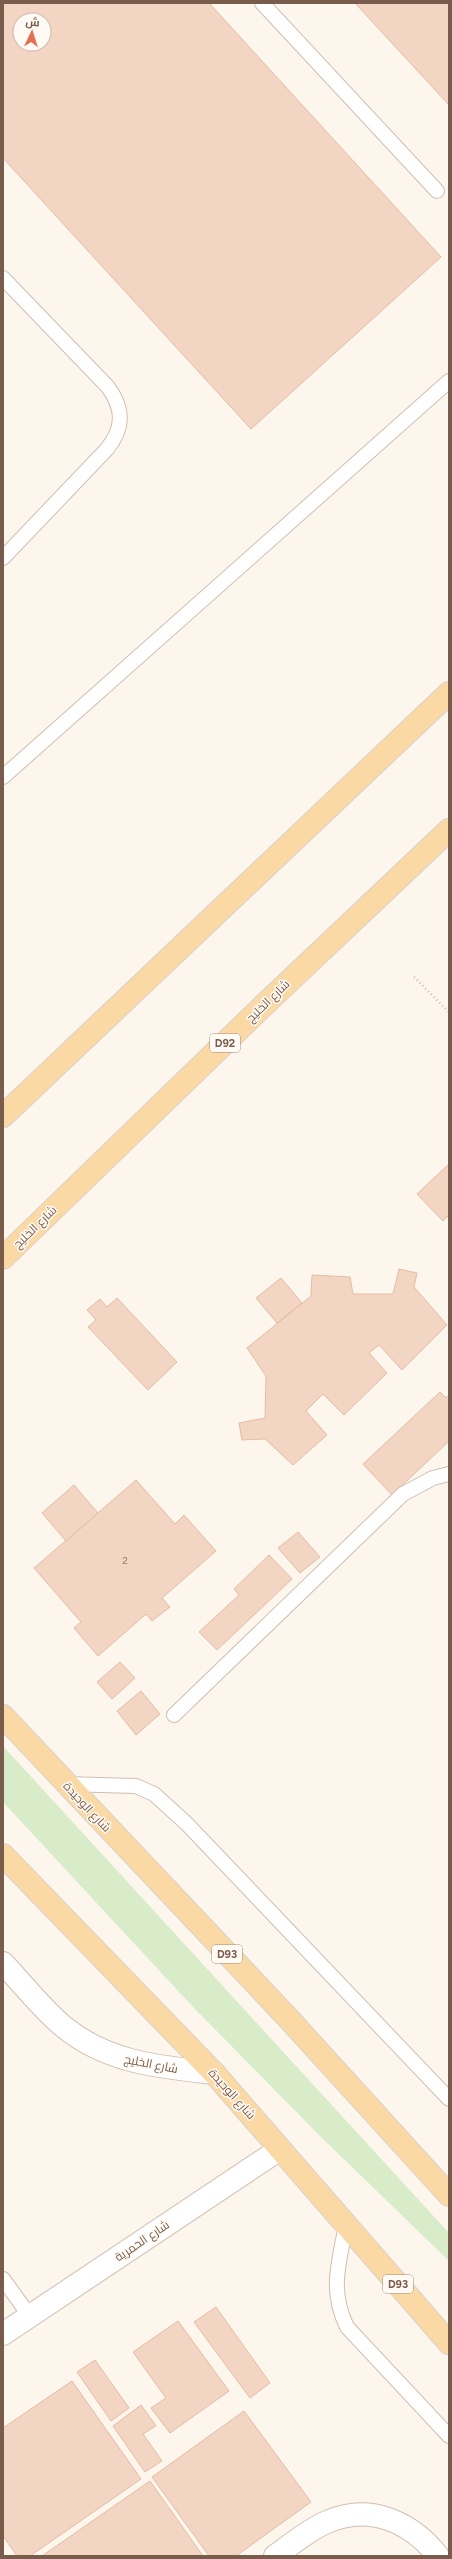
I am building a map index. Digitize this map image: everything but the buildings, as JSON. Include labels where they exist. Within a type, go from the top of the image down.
[{"type":"main road","points":[[3,1116],[449,693]]},
{"type":"main road","name":"شارع الخليج","points":[[3,1258],[261,1008],[449,830]]},
{"type":"main road","name":"شارع الوحيدة","points":[[3,1716],[288,2018],[449,2195]]},
{"type":"main road","name":"شارع الوحيدة","points":[[3,1855],[214,2073],[449,2343]]},
{"type":"street","name":"شارع الخليج","points":[[3,1963],[64,2027],[90,2044],[130,2062],[154,2067],[214,2073]]},
{"type":"street","name":"شارع الحمرية","points":[[3,2334],[280,2149]]},
{"type":"street","points":[[275,2556],[327,2522],[351,2515],[376,2515],[400,2523],[421,2536],[438,2556]]},
{"type":"lane","points":[[262,3],[437,192]]},
{"type":"lane","points":[[3,278],[108,387],[117,399],[121,415],[120,428],[108,449],[3,558]]},
{"type":"lane","points":[[3,777],[449,380]]},
{"type":"lane","points":[[174,1715],[403,1494],[433,1478],[449,1474]]},
{"type":"lane","points":[[66,1784],[136,1786],[154,1794],[186,1823],[449,2099]]},
{"type":"lane","points":[[346,2225],[336,2280],[340,2312],[347,2326],[449,2436]]},
{"type":"lane","points":[[3,2279],[29,2316]]},
{"type":"path","points":[[414,977],[449,1012]]},
{"type":"green space","points":[[3,1746],[449,2233],[449,2261],[319,2135],[193,2007],[3,1802]]}]
